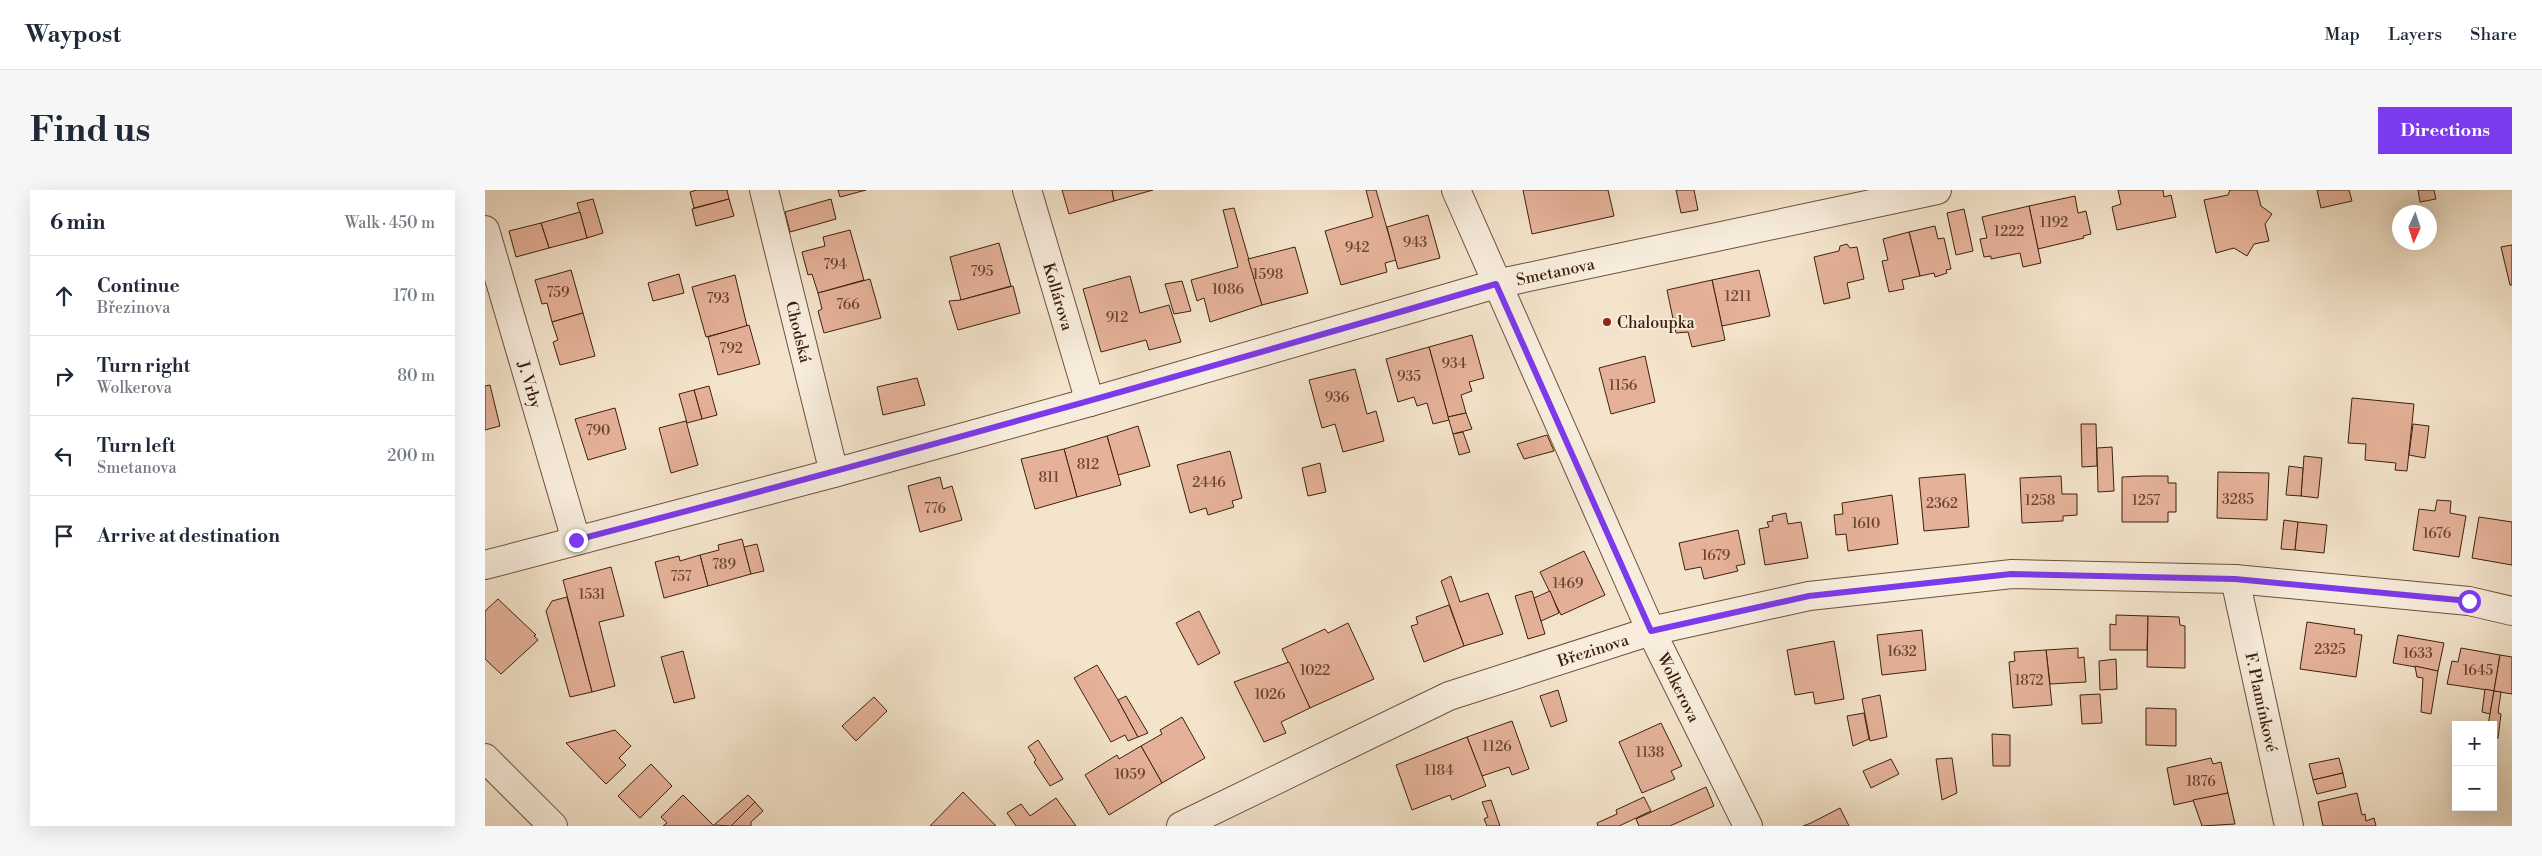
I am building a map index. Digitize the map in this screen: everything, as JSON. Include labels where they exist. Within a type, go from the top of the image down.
[{"type":"street","name":"Chodská","points":[[764,190],[834,473]]},
{"type":"street","name":"Kollárova","points":[[1027,190],[1090,402]]},
{"type":"street","name":"Wolkerova","points":[[1456,190],[1651,631],[1748,826]]},
{"type":"street","name":"Smetanova","points":[[485,564],[834,473],[1090,402],[1496,284],[1897,194],[1937,190]]},
{"type":"street","name":"J. Vrby","points":[[485,230],[576,540]]},
{"type":"street","name":"Březinova","points":[[1190,824],[1449,696],[1651,631],[1809,596],[2011,574],[2235,579],[2469,601],[2512,611]]},
{"type":"street","name":"F. Plamínkové","points":[[2235,579],[2289,826]]},
{"type":"street","points":[[485,758],[553,826]]},
{"type":"building","points":[[697,190],[727,190],[729,199],[694,208],[690,192]]},
{"type":"building","points":[[838,190],[866,190],[840,197]]},
{"type":"building","points":[[1062,190],[1112,190],[1114,201],[1069,214]]},
{"type":"building","points":[[1112,190],[1153,190],[1114,201]]},
{"type":"building","points":[[1366,190],[1376,190],[1396,260],[1385,263],[1387,272],[1341,285],[1325,231],[1373,217]]},
{"type":"building","points":[[1523,190],[1608,190],[1614,216],[1532,234]]},
{"type":"building","points":[[1676,190],[1694,190],[1698,210],[1681,213]]},
{"type":"building","points":[[2118,190],[2163,190],[2164,197],[2171,195],[2176,217],[2117,230],[2112,207],[2121,204]]},
{"type":"building","points":[[2230,190],[2257,190],[2261,206],[2272,214],[2265,224],[2269,241],[2254,244],[2247,256],[2234,248],[2216,253],[2204,200],[2228,195]]},
{"type":"building","points":[[2317,190],[2349,190],[2352,201],[2321,208]]},
{"type":"building","points":[[2418,190],[2434,190],[2436,199],[2420,202]]},
{"type":"building","points":[[2075,196],[2078,213],[2086,211],[2091,234],[2083,236],[2084,238],[2038,249],[2029,206]]},
{"type":"building","points":[[593,199],[603,233],[587,238],[577,203]]},
{"type":"building","points":[[729,199],[734,216],[696,226],[692,209]]},
{"type":"building","points":[[831,199],[836,219],[790,232],[785,212]]},
{"type":"building","points":[[2029,206],[2041,263],[2023,267],[2020,253],[1991,259],[1991,256],[1984,257],[1980,239],[1987,238],[1982,217]]},
{"type":"building","points":[[1234,208],[1262,305],[1210,322],[1204,298],[1197,301],[1191,280],[1238,267],[1223,210]]},
{"type":"building","points":[[1964,209],[1973,251],[1956,255],[1947,213]]},
{"type":"building","points":[[580,212],[587,238],[549,248],[541,223]]},
{"type":"building","points":[[1428,215],[1440,258],[1398,269],[1387,227]]},
{"type":"building","points":[[541,223],[549,248],[516,257],[509,231]]},
{"type":"building","points":[[1935,226],[1938,239],[1944,238],[1951,269],[1946,270],[1947,273],[1935,277],[1934,273],[1920,276],[1909,232]]},
{"type":"building","points":[[850,230],[864,280],[818,293],[812,274],[808,275],[802,252],[825,246],[823,237]]},
{"type":"building","points":[[1909,232],[1920,276],[1902,280],[1904,289],[1889,292],[1882,261],[1888,260],[1883,239]]},
{"type":"building","points":[[999,243],[1011,286],[961,300],[950,257]]},
{"type":"building","points":[[1847,244],[1850,248],[1857,247],[1864,279],[1847,283],[1850,298],[1824,304],[1814,257],[1839,251],[1840,246]]},
{"type":"building","points":[[2512,245],[2512,285],[2510,285],[2501,247]]},
{"type":"building","points":[[1295,247],[1308,293],[1262,305],[1248,259]]},
{"type":"building","points":[[571,270],[583,313],[552,322],[547,303],[542,304],[535,280]]},
{"type":"building","points":[[1759,270],[1770,316],[1722,326],[1712,280]]},
{"type":"building","points":[[679,274],[684,293],[653,301],[648,283]]},
{"type":"building","points":[[735,275],[747,326],[706,337],[692,287]]},
{"type":"building","points":[[1130,276],[1140,313],[1169,305],[1181,342],[1149,350],[1146,340],[1101,352],[1083,289]]},
{"type":"building","points":[[870,279],[881,318],[824,333],[818,311],[822,309],[818,293]]},
{"type":"building","points":[[1712,280],[1725,340],[1692,347],[1688,332],[1676,333],[1667,290]]},
{"type":"building","points":[[1182,281],[1191,311],[1174,314],[1165,284]]},
{"type":"building","points":[[1013,286],[1020,313],[958,330],[949,301],[961,300]]},
{"type":"building","points":[[583,313],[595,356],[560,365],[553,342],[558,340],[552,322]]},
{"type":"building","points":[[749,325],[760,364],[718,375],[708,337]]},
{"type":"building","points":[[1472,335],[1484,378],[1469,382],[1472,391],[1461,395],[1466,413],[1448,417],[1429,347]]},
{"type":"building","points":[[1429,347],[1449,420],[1433,424],[1427,403],[1417,406],[1414,397],[1398,402],[1386,359]]},
{"type":"building","points":[[1645,356],[1655,402],[1611,414],[1599,368]]},
{"type":"building","points":[[1355,369],[1367,414],[1376,411],[1384,441],[1343,452],[1335,424],[1322,428],[1309,380]]},
{"type":"building","points":[[917,378],[925,405],[883,415],[877,387]]},
{"type":"building","points":[[490,385],[500,426],[485,430],[485,386]]},
{"type":"building","points":[[709,386],[717,415],[702,419],[694,390]]},
{"type":"building","points":[[694,390],[702,419],[687,423],[679,394]]},
{"type":"building","points":[[2352,398],[2414,404],[2407,471],[2395,470],[2396,463],[2365,460],[2366,444],[2348,443]]},
{"type":"building","points":[[615,408],[626,449],[588,460],[575,419]]},
{"type":"building","points":[[1466,413],[1472,429],[1453,434],[1448,417]]},
{"type":"building","points":[[686,421],[698,465],[671,473],[659,428]]},
{"type":"building","points":[[2081,424],[2096,424],[2097,466],[2082,467]]},
{"type":"building","points":[[2413,424],[2429,426],[2425,458],[2409,455]]},
{"type":"building","points":[[1138,426],[1150,466],[1118,475],[1107,436]]},
{"type":"building","points":[[1463,432],[1470,452],[1459,455],[1453,434]]},
{"type":"building","points":[[1547,435],[1554,451],[1524,459],[1517,444]]},
{"type":"building","points":[[1107,436],[1121,485],[1077,497],[1064,449]]},
{"type":"building","points":[[2112,447],[2114,491],[2098,492],[2097,448]]},
{"type":"building","points":[[1064,449],[1077,497],[1035,509],[1021,459]]},
{"type":"building","points":[[1230,451],[1242,498],[1232,501],[1234,507],[1208,515],[1206,508],[1190,513],[1177,465]]},
{"type":"building","points":[[2304,456],[2322,458],[2318,498],[2301,496]]},
{"type":"building","points":[[1320,463],[1326,492],[1308,496],[1302,468]]},
{"type":"building","points":[[2289,466],[2303,468],[2301,496],[2286,495]]},
{"type":"building","points":[[2218,472],[2269,473],[2267,520],[2217,518]]},
{"type":"building","points":[[1965,474],[1969,527],[1924,531],[1919,478]]},
{"type":"building","points":[[2061,476],[2062,494],[2077,494],[2077,515],[2063,516],[2063,521],[2022,523],[2020,478]]},
{"type":"building","points":[[2168,476],[2168,483],[2176,483],[2176,512],[2168,512],[2168,522],[2122,522],[2122,477]]},
{"type":"building","points":[[940,477],[943,489],[952,486],[962,520],[920,532],[908,486]]},
{"type":"building","points":[[1892,495],[1898,544],[1848,551],[1846,534],[1836,535],[1834,515],[1843,514],[1842,503]]},
{"type":"building","points":[[2437,500],[2451,501],[2450,513],[2466,516],[2459,557],[2413,550],[2419,509],[2435,511]]},
{"type":"building","points":[[1786,513],[1788,524],[1801,522],[1808,558],[1765,565],[1759,529],[1769,527],[1767,522],[1773,521],[1772,516]]},
{"type":"building","points":[[2479,517],[2512,522],[2512,565],[2472,558]]},
{"type":"building","points":[[2284,520],[2298,522],[2295,550],[2281,549]]},
{"type":"building","points":[[2298,522],[2327,525],[2324,553],[2295,550]]},
{"type":"building","points":[[1738,530],[1745,564],[1736,566],[1738,571],[1704,579],[1701,567],[1685,570],[1679,543]]},
{"type":"building","points":[[742,539],[751,574],[708,586],[700,555],[719,550],[718,545]]},
{"type":"building","points":[[757,544],[764,571],[751,574],[744,547]]},
{"type":"building","points":[[1584,551],[1605,595],[1561,615],[1540,572]]},
{"type":"building","points":[[700,555],[708,586],[664,598],[655,562],[679,556],[680,561]]},
{"type":"building","points":[[611,567],[624,616],[599,622],[615,686],[592,692],[563,580]]},
{"type":"building","points":[[1451,576],[1460,602],[1488,593],[1503,634],[1464,646],[1441,581]]},
{"type":"building","points":[[1532,591],[1545,634],[1528,639],[1515,596]]},
{"type":"building","points":[[1550,591],[1559,613],[1541,621],[1534,598]]},
{"type":"building","points":[[567,597],[592,692],[570,697],[546,611],[552,601]]},
{"type":"building","points":[[498,599],[536,635],[534,636],[538,640],[501,674],[485,659],[485,611]]},
{"type":"building","points":[[1449,605],[1464,646],[1424,662],[1411,626],[1418,624],[1416,617]]},
{"type":"building","points":[[1199,611],[1220,653],[1198,665],[1176,623]]},
{"type":"building","points":[[2116,615],[2148,616],[2147,650],[2110,650],[2110,624],[2116,625]]},
{"type":"building","points":[[2148,616],[2179,617],[2180,625],[2185,626],[2185,668],[2147,667]]},
{"type":"building","points":[[2307,622],[2355,629],[2354,634],[2362,635],[2356,677],[2300,669]]},
{"type":"building","points":[[1348,623],[1374,679],[1310,708],[1282,649],[1325,629],[1328,633]]},
{"type":"building","points":[[1922,630],[1926,670],[1882,675],[1877,635]]},
{"type":"building","points":[[2398,635],[2444,643],[2438,671],[2393,663]]},
{"type":"building","points":[[1834,641],[1844,699],[1815,704],[1813,692],[1795,695],[1787,650]]},
{"type":"building","points":[[2078,648],[2078,658],[2084,657],[2086,682],[2050,684],[2046,650]]},
{"type":"building","points":[[2461,648],[2500,655],[2494,691],[2447,684],[2452,661],[2458,662]]},
{"type":"building","points":[[2046,650],[2052,705],[2013,708],[2009,662],[2015,661],[2014,652]]},
{"type":"building","points":[[683,651],[695,698],[674,703],[661,657]]},
{"type":"building","points":[[2500,655],[2512,657],[2512,694],[2494,691]]},
{"type":"building","points":[[2116,659],[2117,689],[2100,690],[2099,661]]},
{"type":"building","points":[[1289,662],[1310,708],[1281,722],[1286,733],[1264,742],[1234,682]]},
{"type":"building","points":[[1097,665],[1138,737],[1128,741],[1125,735],[1111,742],[1074,678]]},
{"type":"building","points":[[2415,666],[2438,671],[2431,714],[2421,712],[2423,678],[2417,677]]},
{"type":"building","points":[[2485,689],[2494,691],[2490,714],[2482,712]]},
{"type":"building","points":[[1558,690],[1567,721],[1551,727],[1540,696]]},
{"type":"building","points":[[2494,691],[2501,692],[2498,713],[2501,714],[2498,738],[2497,721],[2489,721]]},
{"type":"building","points":[[2100,694],[2102,723],[2082,724],[2080,695]]},
{"type":"building","points":[[1880,695],[1887,737],[1870,741],[1862,699]]},
{"type":"building","points":[[1126,696],[1148,733],[1138,737],[1118,700]]},
{"type":"building","points":[[874,697],[887,711],[856,741],[842,726]]},
{"type":"building","points":[[2146,708],[2176,709],[2176,746],[2146,745]]},
{"type":"building","points":[[1864,713],[1869,739],[1853,746],[1847,716]]},
{"type":"building","points":[[1182,717],[1205,758],[1162,783],[1141,746],[1162,734],[1160,730]]},
{"type":"building","points":[[1512,721],[1529,769],[1512,775],[1509,767],[1482,776],[1467,737]]},
{"type":"building","points":[[1661,723],[1682,766],[1671,771],[1675,779],[1642,793],[1619,742]]},
{"type":"building","points":[[615,730],[631,746],[619,758],[626,765],[606,784],[566,743]]},
{"type":"building","points":[[1992,734],[2010,735],[2010,766],[1993,766]]},
{"type":"building","points":[[1467,737],[1486,786],[1452,800],[1450,795],[1412,810],[1396,765]]},
{"type":"building","points":[[1038,740],[1063,779],[1050,786],[1034,762],[1036,760],[1028,747]]},
{"type":"building","points":[[1141,746],[1162,783],[1109,815],[1085,775],[1117,755],[1119,759]]},
{"type":"building","points":[[1952,758],[1957,793],[1942,800],[1936,759]]},
{"type":"building","points":[[2211,758],[2213,764],[2221,762],[2228,793],[2174,805],[2167,768]]},
{"type":"building","points":[[2339,758],[2343,773],[2313,780],[2309,764]]},
{"type":"building","points":[[1891,759],[1899,774],[1871,788],[1863,771]]},
{"type":"building","points":[[651,764],[672,786],[640,818],[618,796]]},
{"type":"building","points":[[2343,773],[2346,787],[2317,794],[2313,780]]},
{"type":"building","points":[[1706,787],[1714,806],[1670,826],[1639,826],[1636,819]]},
{"type":"building","points":[[963,792],[996,826],[930,826]]},
{"type":"building","points":[[2228,793],[2235,824],[2202,826],[2193,800]]},
{"type":"building","points":[[2357,793],[2362,815],[2365,814],[2366,821],[2374,818],[2376,826],[2323,826],[2318,802]]},
{"type":"building","points":[[683,795],[714,826],[663,826],[667,823],[661,817]]},
{"type":"building","points":[[748,795],[755,802],[731,826],[714,825]]},
{"type":"building","points":[[1644,797],[1651,811],[1619,826],[1598,826],[1597,823],[1617,814],[1616,810]]},
{"type":"building","points":[[1056,798],[1076,826],[1016,826],[1007,813],[1021,804],[1030,816]]},
{"type":"building","points":[[1491,800],[1500,826],[1487,826],[1484,819],[1488,817],[1482,802]]},
{"type":"building","points":[[755,802],[763,811],[751,822],[751,826],[731,826]]},
{"type":"building","points":[[1840,808],[1849,826],[1803,826],[1811,823]]},
{"type":"place","name":"Chaloupka","points":[[1607,322]]},
{"type":"route","points":[[576,540],[834,473],[1090,402],[1496,284],[1651,631],[1809,596],[2011,574],[2235,579],[2469,601]]}]
